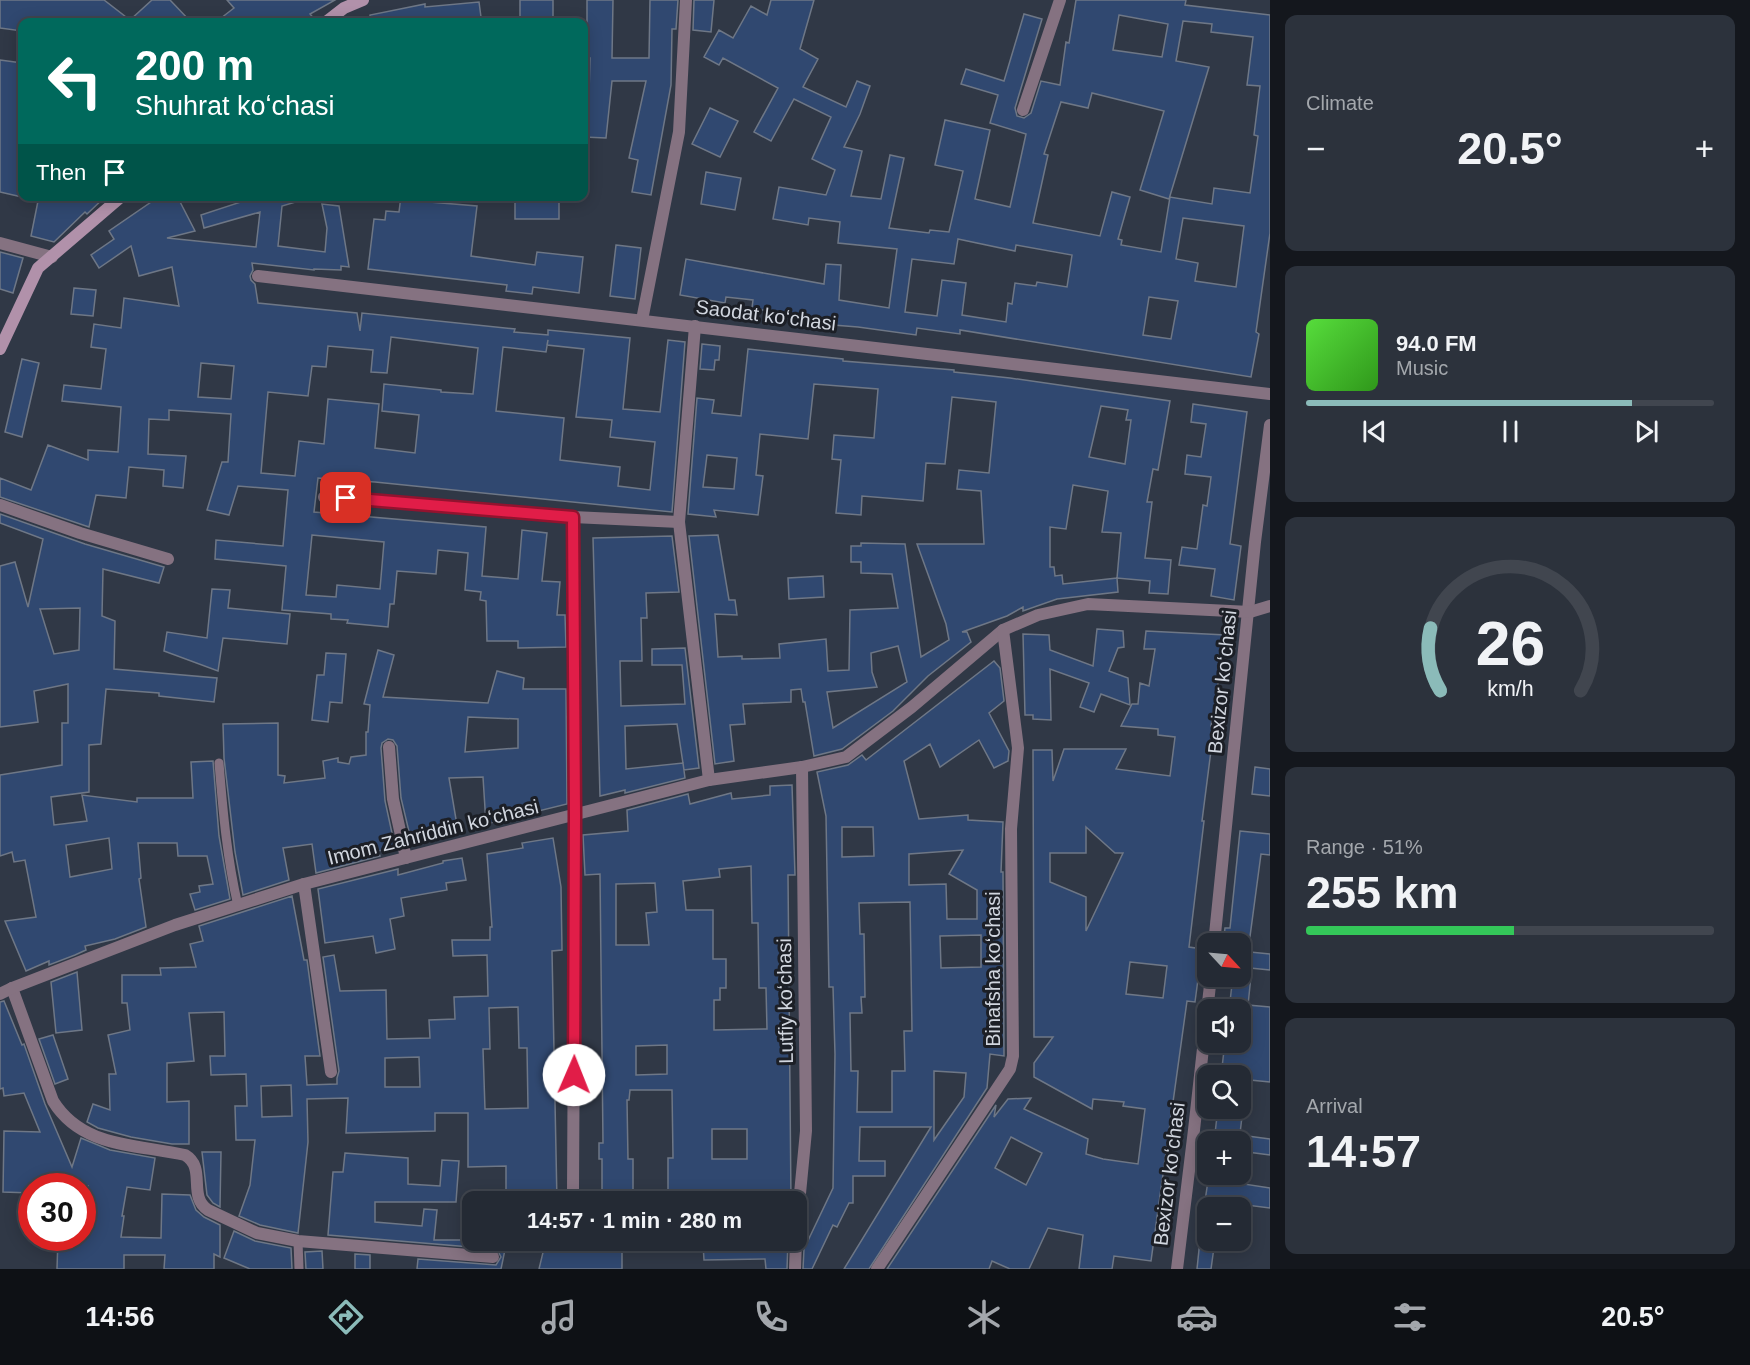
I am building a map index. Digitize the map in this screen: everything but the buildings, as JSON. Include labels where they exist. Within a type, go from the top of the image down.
[{"type":"main road","points":[[331,18],[356,1]]},
{"type":"main road","points":[[0,348],[38,268],[116,201]]},
{"type":"street","points":[[642,320],[679,132],[686,0]]},
{"type":"street","points":[[1023,110],[1060,0]]},
{"type":"street","points":[[0,243],[52,257]]},
{"type":"street","name":"Saodat koʻchasi","points":[[258,276],[1270,394]]},
{"type":"street","points":[[695,326],[679,522],[709,780]]},
{"type":"street","name":"Bexizor koʻchasi","points":[[1215,933],[1270,425]]},
{"type":"street","points":[[324,496],[573,517],[679,522]]},
{"type":"street","points":[[0,505],[168,559]]},
{"type":"street","points":[[573,517],[575,816],[573,1191]]},
{"type":"street","name":"Imom Zahriddin koʻchasi","points":[[0,994],[175,925],[304,884],[709,780],[802,767],[846,757],[912,706],[1003,630],[1038,615],[1088,604],[1250,612],[1270,606]]},
{"type":"street","name":"Binafsha koʻchasi","points":[[877,1269],[1010,1069],[1012,1056],[1011,829],[1018,748],[1003,630]]},
{"type":"street","points":[[389,747],[393,799],[406,858]]},
{"type":"street","name":"Lutfiy koʻchasi","points":[[800,1191],[806,1131],[802,767]]},
{"type":"street","points":[[304,884],[331,1072]]},
{"type":"street","name":"Bexizor koʻchasi","points":[[1177,1269],[1210,987]]},
{"type":"street","points":[[12,988],[53,1101],[68,1122],[91,1136],[191,1158],[196,1169],[197,1193],[202,1206],[257,1233],[298,1241],[493,1257]]},
{"type":"street","points":[[795,1269],[796,1251]]},
{"type":"lane","points":[[219,763],[224,831],[230,874],[238,906]]},
{"type":"lane","points":[[298,1241],[299,1269]]},
{"type":"route","points":[[346,498],[573,517],[574,1075]]}]
